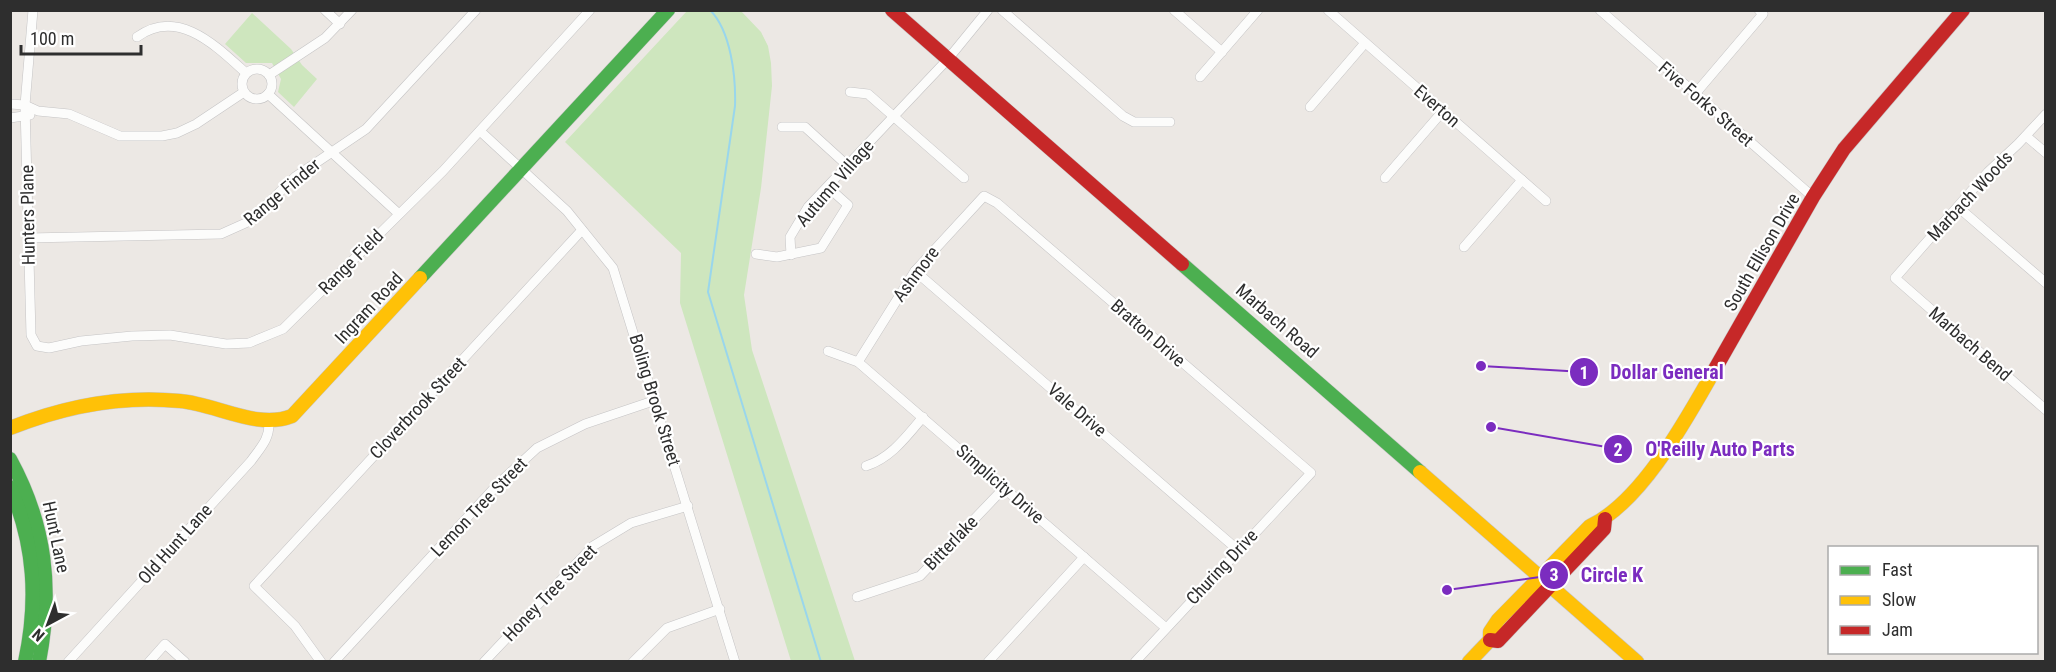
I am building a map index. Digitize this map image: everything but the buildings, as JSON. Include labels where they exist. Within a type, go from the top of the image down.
[{"type":"street","name":"Hunters Plane","points":[[33,10],[25,117],[31,335],[37,346]]},
{"type":"street","points":[[325,10],[340,24]]},
{"type":"street","points":[[269,75],[325,38],[352,10]]},
{"type":"street","name":"Range Finder","points":[[28,238],[221,234],[250,221],[295,177],[377,119],[476,10]]},
{"type":"street","name":"Range Field","points":[[37,346],[49,348],[92,339],[132,336],[170,335],[226,344],[249,343],[268,337],[297,318],[341,270],[480,131],[590,10]]},
{"type":"street","name":"Ingram Road","points":[[270,421],[283,420],[298,411],[668,10]]},
{"type":"street","name":"Marbach Road","points":[[892,10],[1637,662]]},
{"type":"street","name":"Autumn Village","points":[[791,255],[789,245],[795,227],[808,207],[829,188],[948,59],[988,10]]},
{"type":"street","points":[[1002,10],[1123,116],[1134,122],[1170,122]]},
{"type":"street","points":[[1174,10],[1222,52]]},
{"type":"street","points":[[1200,77],[1258,10]]},
{"type":"street","name":"Everton","points":[[1328,10],[1546,201]]},
{"type":"street","name":"Five Forks Street","points":[[1600,10],[1813,197]]},
{"type":"street","name":"South Ellison Drive","points":[[1469,662],[1490,640],[1490,632],[1539,575],[1590,526],[1605,519],[1660,458],[1682,427],[1813,197],[1844,149],[1963,10]]},
{"type":"street","points":[[1695,94],[1761,12]]},
{"type":"street","points":[[136,37],[154,27],[187,29],[209,40],[246,73]]},
{"type":"street","points":[[1310,107],[1365,43]]},
{"type":"street","points":[[244,92],[258,99],[268,94],[272,85],[269,75],[261,69],[246,73]]},
{"type":"street","points":[[244,92],[242,82],[246,73]]},
{"type":"street","points":[[10,104],[25,105],[38,111],[69,114],[120,136],[162,136],[184,130],[244,92]]},
{"type":"street","points":[[850,92],[868,94],[964,178]]},
{"type":"street","points":[[268,94],[399,214]]},
{"type":"street","points":[[10,118],[25,117],[38,111]]},
{"type":"street","points":[[1385,178],[1443,111]]},
{"type":"street","name":"Marbach Woods","points":[[1895,278],[1988,172],[2046,114]]},
{"type":"street","points":[[782,127],[805,127],[849,166]]},
{"type":"street","name":"Boling Brook Street","points":[[480,131],[567,211],[603,254],[617,276],[735,662]]},
{"type":"street","points":[[2026,136],[2046,153]]},
{"type":"street","points":[[1464,247],[1522,180]]},
{"type":"street","points":[[756,254],[777,257],[821,248],[848,205],[829,188]]},
{"type":"street","name":"Ashmore","points":[[858,362],[915,271],[984,196]]},
{"type":"street","name":"Bratton Drive","points":[[984,196],[997,202],[1311,473]]},
{"type":"street","points":[[1958,207],[2046,283]]},
{"type":"street","name":"Cloverbrook Street","points":[[321,662],[295,626],[254,585],[582,230]]},
{"type":"street","name":"Vale Drive","points":[[915,271],[1238,550]]},
{"type":"street","name":"Marbach Bend","points":[[1895,278],[2046,410]]},
{"type":"street","name":"Simplicity Drive","points":[[828,351],[858,362],[1166,627]]},
{"type":"street","points":[[10,428],[55,410],[130,399],[197,402],[270,421]]},
{"type":"street","name":"Lemon Tree Street","points":[[334,662],[498,484],[530,454],[585,424],[656,400]]},
{"type":"street","points":[[866,466],[878,462],[889,454],[923,417]]},
{"type":"street","name":"Old Hunt Lane","points":[[68,662],[266,442],[270,433],[270,421]]},
{"type":"street","name":"Hunt Lane","points":[[10,459],[35,511],[47,564],[47,621],[39,662]]},
{"type":"street","name":"Churing Drive","points":[[1135,662],[1311,473]]},
{"type":"street","name":"Hunt Lane","points":[[10,487],[24,522],[33,563],[33,620],[25,662]]},
{"type":"street","name":"Bitterlake","points":[[857,597],[920,576],[1004,488]]},
{"type":"street","name":"Honey Tree Street","points":[[484,662],[593,546],[631,523],[688,506]]},
{"type":"street","name":"South Ellison Drive","points":[[1490,640],[1498,641],[1519,620],[1604,529],[1605,519]]},
{"type":"street","points":[[988,662],[1084,557]]},
{"type":"street","points":[[633,662],[667,628],[720,609]]},
{"type":"street","points":[[1507,611],[1519,620]]},
{"type":"street","points":[[149,662],[165,644],[185,662]]},
{"type":"green space","points":[[687,11],[741,11],[761,32],[768,46],[772,86],[761,188],[744,295],[752,350],[855,661],[791,661],[680,303],[681,253],[565,142]]},
{"type":"green space","points":[[252,13],[291,49],[302,65],[317,79],[294,107],[278,92],[281,79],[272,63],[246,63],[225,44]]},
{"type":"waterway","points":[[710,10],[723,30],[731,55],[735,106],[708,292],[821,662]]},
{"type":"traffic: fast","points":[[420,278],[668,10]]},
{"type":"traffic: fast","points":[[1182,264],[1420,472]]},
{"type":"traffic: fast","points":[[10,459],[32,508],[43,558],[45,609],[39,662]]},
{"type":"traffic: fast","points":[[10,487],[25,530],[32,573],[32,617],[25,662]]},
{"type":"traffic: slow","points":[[10,428],[72,408],[136,400],[194,403],[236,415],[265,420],[292,416],[420,278]]},
{"type":"traffic: slow","points":[[1469,662],[1490,640],[1490,632],[1498,620],[1590,526],[1628,498],[1645,479],[1677,434],[1715,369]]},
{"type":"traffic: slow","points":[[1420,472],[1637,662]]},
{"type":"traffic: jam","points":[[892,10],[1182,264]]},
{"type":"traffic: jam","points":[[1715,369],[1813,197],[1844,149],[1963,10]]},
{"type":"traffic: jam","points":[[1490,640],[1498,641],[1604,529],[1605,519]]},
{"type":"place","name":"Dollar General","points":[[1481,366]]},
{"type":"place","name":"O'Reilly Auto Parts","points":[[1491,427]]},
{"type":"place","name":"Circle K","points":[[1447,590]]}]
